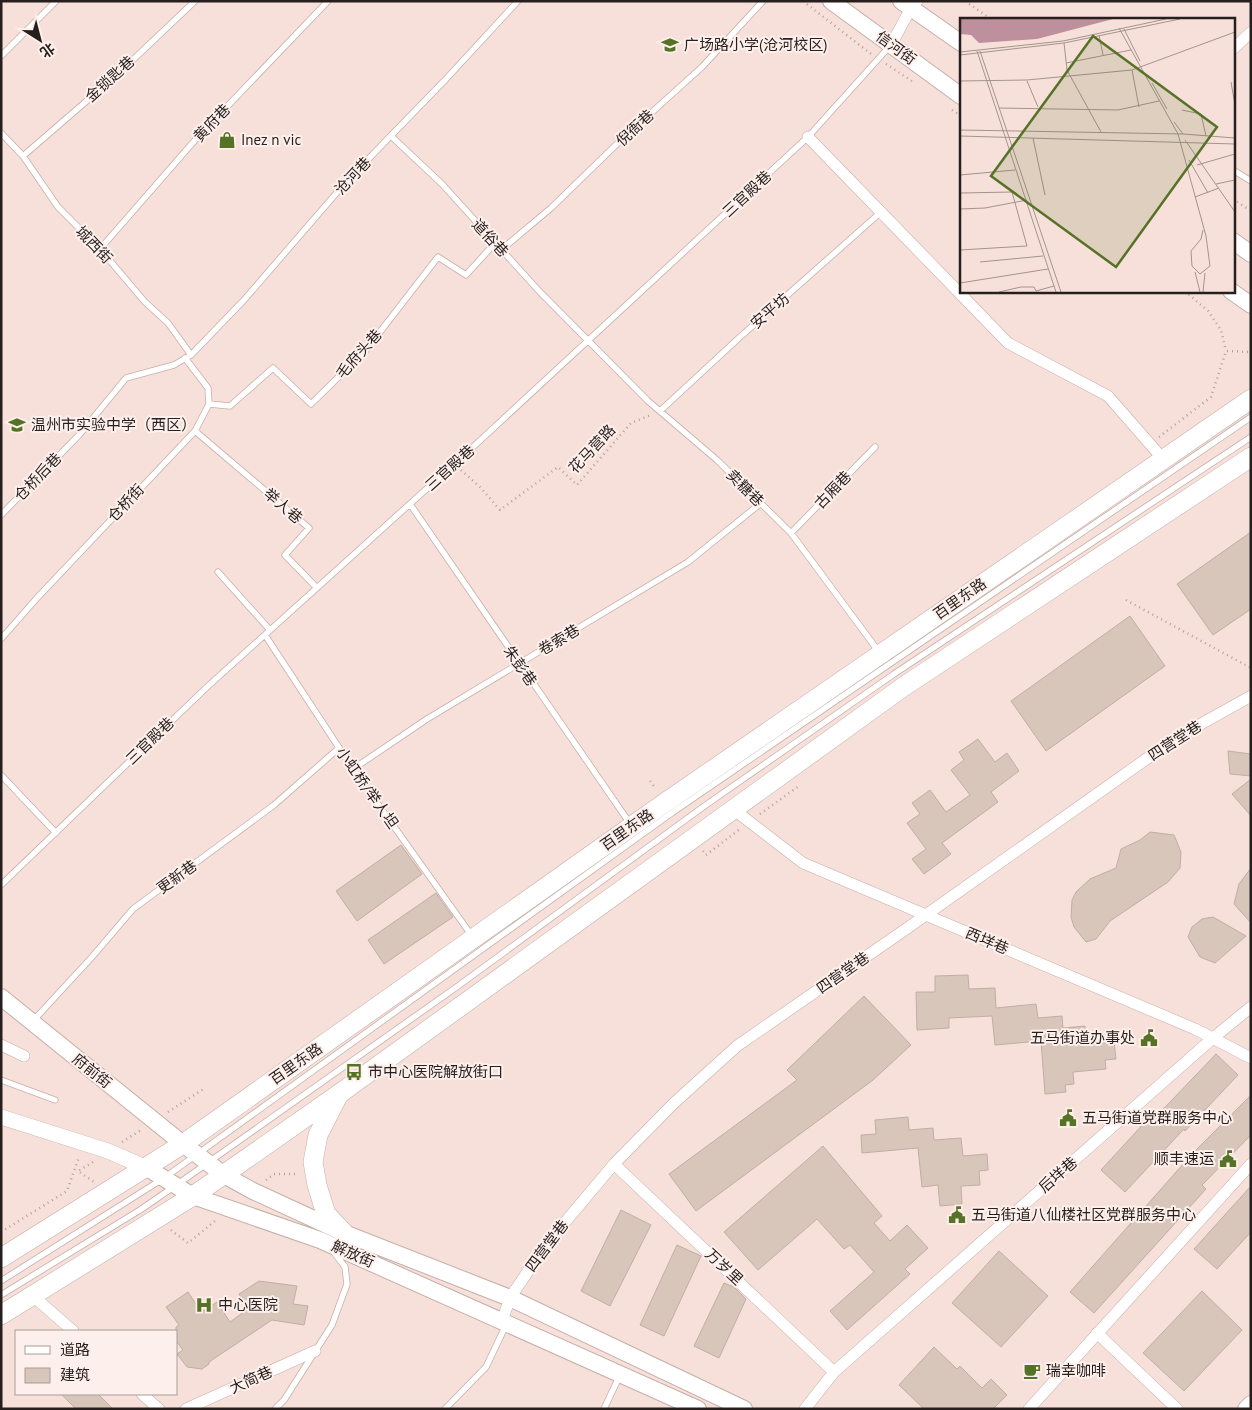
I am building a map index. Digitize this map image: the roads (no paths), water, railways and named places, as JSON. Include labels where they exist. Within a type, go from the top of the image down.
[{"type":"main road","name":"信河街","points":[[831,1],[960,95]]},
{"type":"main road","points":[[910,4],[960,42]]},
{"type":"main road","points":[[1234,242],[1251,254]]},
{"type":"main road","points":[[1232,292],[1251,306]]},
{"type":"main road","name":"百里东路","points":[[1,1258],[147,1168],[196,1154],[473,938],[632,826],[1251,399]]},
{"type":"main road","points":[[1,1315],[194,1196],[339,1094],[903,687],[1251,457]]},
{"type":"main road","name":"府前街","points":[[1,997],[196,1154]]},
{"type":"main road","points":[[339,1094],[318,1135],[313,1162],[317,1186],[326,1214],[344,1233]]},
{"type":"main road","name":"解放街","points":[[196,1154],[224,1174],[253,1191],[344,1233],[510,1298],[744,1409]]},
{"type":"main road","name":"解放街","points":[[147,1168],[194,1196],[327,1243],[698,1409]]},
{"type":"main road","points":[[1246,1409],[1251,1404]]},
{"type":"street","points":[[891,45],[910,4]]},
{"type":"street","points":[[1234,48],[1251,32]]},
{"type":"street","points":[[808,137],[1008,343],[1108,396],[1163,459]]},
{"type":"street","name":"四营堂巷","points":[[504,1322],[510,1298],[545,1246],[614,1164],[674,1103],[737,1046],[926,916],[1176,738],[1251,696]]},
{"type":"street","name":"西垟巷","points":[[733,809],[804,863],[1195,1028],[1251,1058]]},
{"type":"street","name":"后垟巷","points":[[806,1409],[834,1372],[1213,1038],[1251,1007]]},
{"type":"street","points":[[1,1045],[24,1056]]},
{"type":"street","name":"解放街","points":[[1,1117],[108,1151],[147,1168]]},
{"type":"street","name":"万岁里","points":[[614,1164],[834,1372]]},
{"type":"street","points":[[1029,1409],[1251,1164]]},
{"type":"street","points":[[33,1296],[71,1330]]},
{"type":"street","points":[[1098,1334],[1177,1409]]},
{"type":"street","name":"大简巷","points":[[186,1409],[315,1350]]},
{"type":"street","points":[[143,1395],[159,1409]]},
{"type":"lane","points":[[1,56],[56,1]]},
{"type":"lane","name":"金锁匙巷","points":[[23,156],[119,73],[196,1]]},
{"type":"lane","name":"黄府巷","points":[[100,249],[196,139],[328,1]]},
{"type":"lane","name":"沧河巷","points":[[192,354],[244,300],[346,182],[518,1]]},
{"type":"lane","name":"倪衙巷","points":[[501,250],[552,208],[620,141],[702,66],[763,1]]},
{"type":"lane","name":"三官殿巷","points":[[1,885],[208,686],[454,465],[808,137],[891,45]]},
{"type":"lane","name":"城西街","points":[[1,132],[23,156],[58,207],[100,249],[144,302],[168,323],[192,354]]},
{"type":"lane","name":"道俗巷","points":[[391,136],[442,184],[539,291],[589,340]]},
{"type":"lane","points":[[1234,171],[1251,181]]},
{"type":"lane","name":"安平坊","points":[[660,411],[881,212]]},
{"type":"lane","name":"毛府头巷","points":[[209,404],[230,406],[273,368],[311,404],[366,350],[438,257],[466,276],[495,243]]},
{"type":"lane","name":"卖糖巷","points":[[589,340],[648,401],[717,460],[791,533],[881,654]]},
{"type":"lane","name":"仓桥后巷","points":[[1,515],[80,434],[126,378],[174,365],[192,354]]},
{"type":"lane","points":[[185,358],[208,388],[209,404]]},
{"type":"lane","name":"仓桥街","points":[[1,639],[195,431],[209,404]]},
{"type":"lane","points":[[1,1295],[140,1210],[196,1154],[673,812],[1251,417]]},
{"type":"lane","name":"举人巷","points":[[195,431],[309,528],[285,555],[317,588]]},
{"type":"lane","points":[[1,1281],[170,1182],[196,1154],[458,986],[681,823],[886,679],[1251,437]]},
{"type":"lane","name":"古厢巷","points":[[791,533],[875,447]]},
{"type":"lane","name":"卷索巷","points":[[353,769],[427,719],[688,562],[761,503]]},
{"type":"lane","name":"朱彭巷","points":[[410,504],[632,826]]},
{"type":"lane","points":[[218,572],[270,630]]},
{"type":"lane","name":"小虹桥/举人坦","points":[[265,635],[353,769],[473,938]]},
{"type":"lane","name":"更新巷","points":[[31,1023],[133,909],[274,805],[339,748]]},
{"type":"lane","points":[[1,775],[56,833]]},
{"type":"lane","points":[[1,1080],[54,1100]]},
{"type":"lane","points":[[276,1409],[284,1400],[332,1325],[347,1284],[345,1267],[327,1243]]},
{"type":"lane","points":[[445,1409],[486,1367],[504,1322]]},
{"type":"lane","points":[[604,1409],[620,1374]]},
{"type":"place","name":"广场路小学(沧河校区)","points":[[670,45]]},
{"type":"place","name":"Inez n vic","points":[[227,140]]},
{"type":"place","name":"温州市实验中学（西区）","points":[[17,425]]},
{"type":"place","name":"五马街道办事处","points":[[1149,1038]]},
{"type":"place","name":"市中心医院解放街口","points":[[354,1072]]},
{"type":"place","name":"五马街道党群服务中心","points":[[1068,1118]]},
{"type":"place","name":"顺丰速运","points":[[1228,1159]]},
{"type":"place","name":"五马街道八仙楼社区党群服务中心","points":[[957,1215]]},
{"type":"place","name":"中心医院","points":[[204,1305]]},
{"type":"place","name":"瑞幸咖啡","points":[[1032,1371]]}]
